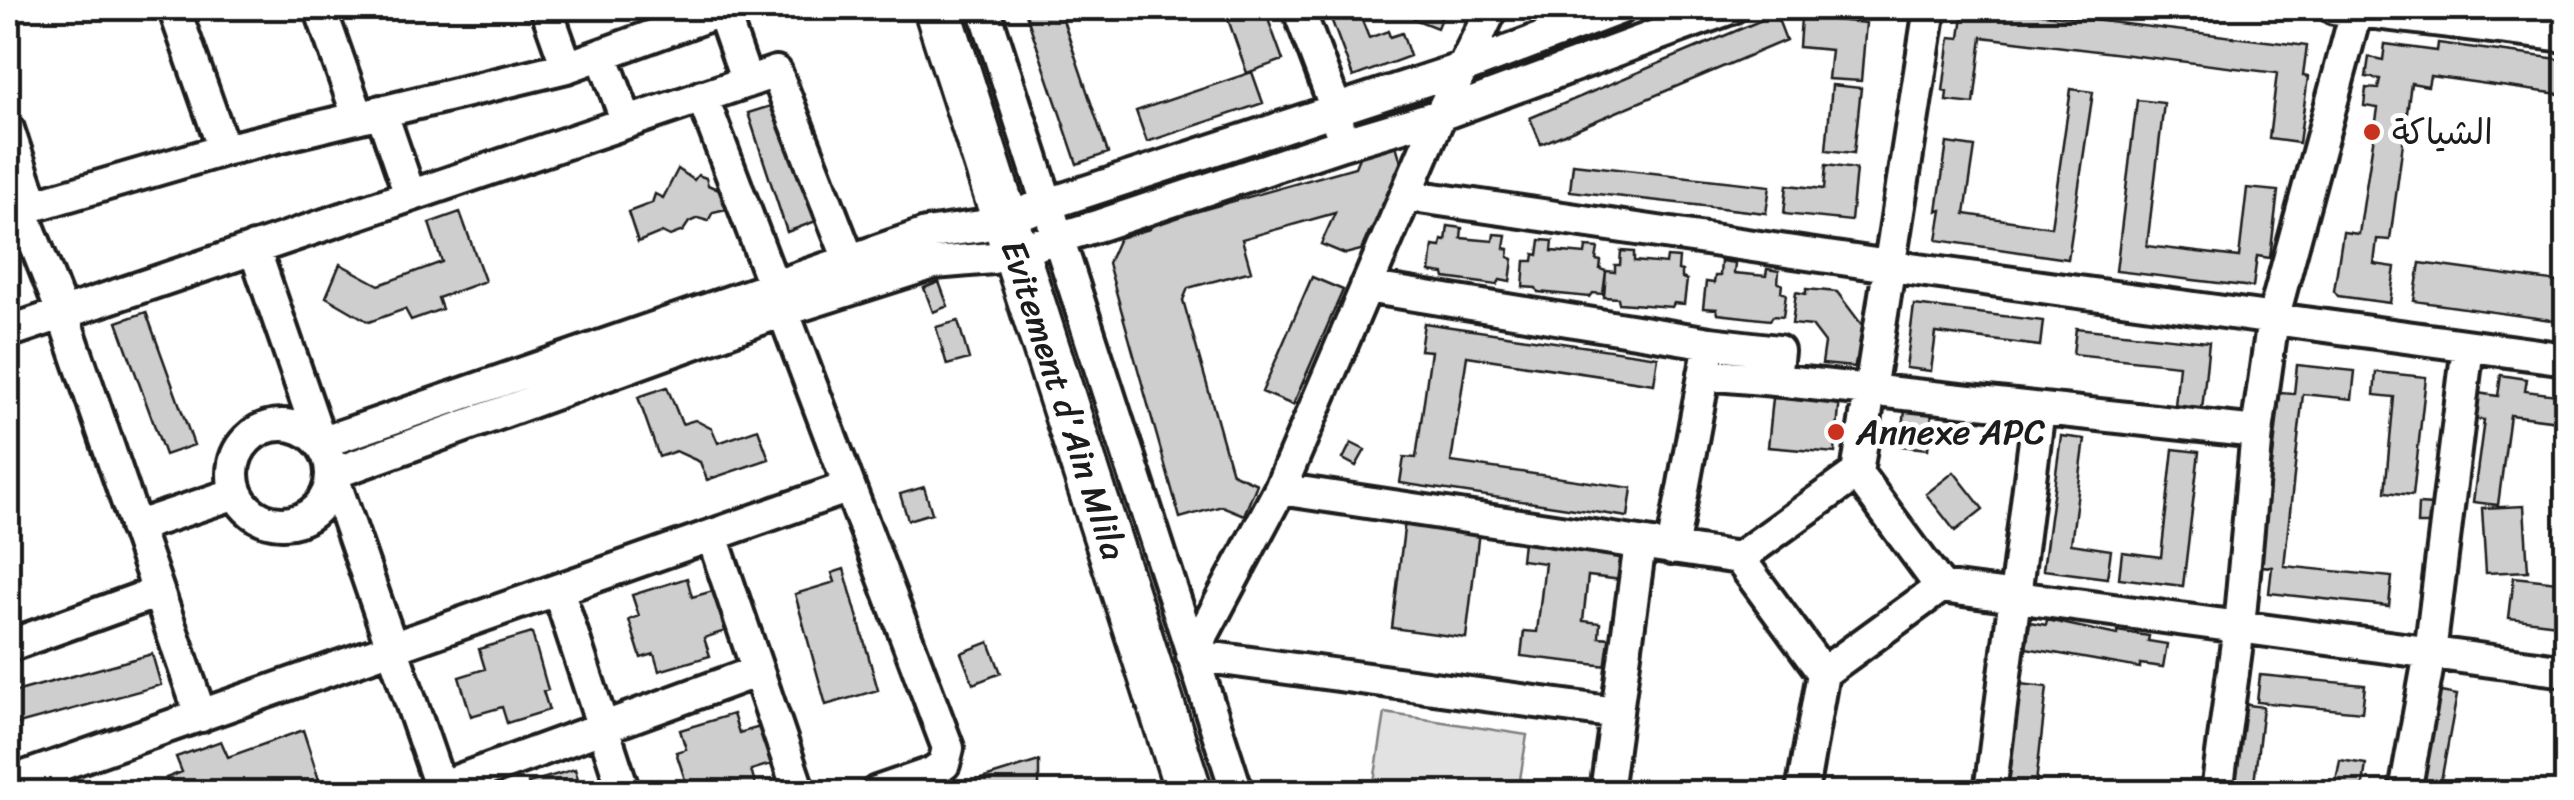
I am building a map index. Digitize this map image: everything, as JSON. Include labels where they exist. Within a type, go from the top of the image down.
[{"type":"highway","name":"Evitement d'Ain Mlila","points":[[912,8],[1008,232],[1162,792]]},
{"type":"highway","name":"Evitement d'Ain Mlila","points":[[937,8],[1189,792]]},
{"type":"street","points":[[174,8],[224,150]]},
{"type":"street","points":[[320,8],[410,195]]},
{"type":"street","points":[[546,8],[567,67]]},
{"type":"street","points":[[984,8],[1008,232]]},
{"type":"street","points":[[1298,8],[1336,110],[1342,144]]},
{"type":"street","points":[[1192,655],[1280,489],[1440,116],[1492,8]]},
{"type":"street","points":[[320,443],[778,298],[934,262],[1336,110],[1622,8]]},
{"type":"street","points":[[332,474],[778,298],[849,260],[926,234],[1008,232],[1058,237],[1440,116],[1730,8]]},
{"type":"street","points":[[1280,489],[1739,558],[1857,473],[1930,8]]},
{"type":"street","points":[[2217,792],[2239,627],[2257,432],[2274,319],[2349,8],[2566,36]]},
{"type":"street","points":[[21,208],[224,150],[567,67],[726,9],[747,82]]},
{"type":"street","points":[[602,55],[627,122]]},
{"type":"street","points":[[8,332],[776,72],[849,260]]},
{"type":"street","points":[[702,96],[948,748],[944,764],[932,773],[878,792]]},
{"type":"street","points":[[8,129],[21,208],[62,312],[200,716]]},
{"type":"street","points":[[1406,194],[1889,266],[2566,359]]},
{"type":"street","points":[[1008,232],[1058,237]]},
{"type":"street","points":[[1058,237],[1237,792]]},
{"type":"street","points":[[254,248],[441,790],[758,671]]},
{"type":"street","points":[[1366,288],[1778,351],[1775,380]]},
{"type":"street","points":[[1672,548],[1710,343]]},
{"type":"street","points":[[2406,792],[2430,653],[2468,346]]},
{"type":"street","points":[[1704,374],[2257,432]]},
{"type":"street","points":[[1990,792],[2039,409]]},
{"type":"street","points":[[320,443],[308,432],[292,426],[256,432],[236,459],[236,492],[245,508],[259,518],[292,523],[321,506],[332,474]]},
{"type":"street","points":[[1857,473],[1940,587]]},
{"type":"street","points":[[8,783],[849,487]]},
{"type":"street","points":[[136,528],[236,492]]},
{"type":"street","points":[[712,536],[800,792]]},
{"type":"street","points":[[1606,792],[1640,544]]},
{"type":"street","points":[[1739,558],[1823,673]]},
{"type":"street","points":[[1802,792],[1823,673],[1940,587],[2566,671]]},
{"type":"street","points":[[558,590],[624,792]]},
{"type":"street","points":[[8,646],[158,592]]},
{"type":"street","points":[[1192,655],[1617,712]]},
{"type":"shaded area","points":[[1385,713],[1527,735],[1518,792],[1402,792],[1373,788]]},
{"type":"building","points":[[1024,8],[1059,8],[1108,153],[1077,164]]},
{"type":"building","points":[[1224,8],[1264,8],[1283,60],[1247,73]]},
{"type":"building","points":[[1327,8],[1357,8],[1369,38],[1388,31],[1390,37],[1402,33],[1410,56],[1353,77]]},
{"type":"building","points":[[1418,8],[1445,8],[1437,28],[1414,19]]},
{"type":"building","points":[[1964,8],[1994,8],[2307,46],[2303,76],[2308,77],[2299,143],[2269,139],[2277,73],[1982,37],[1974,104],[1946,101],[1947,92],[1943,91],[1950,37],[1960,38]]},
{"type":"building","points":[[1776,14],[1786,40],[1541,144],[1530,118]]},
{"type":"building","points":[[1801,17],[1866,23],[1861,81],[1828,79],[1831,50],[1799,47]]},
{"type":"building","points":[[2438,43],[2566,60],[2566,95],[2430,76],[2428,86],[2411,83],[2390,240],[2377,239],[2374,264],[2395,267],[2390,303],[2338,296],[2334,291],[2343,232],[2359,234],[2378,108],[2364,106],[2366,88],[2378,89],[2380,79],[2366,77],[2369,57],[2383,60],[2385,44],[2437,51]]},
{"type":"building","points":[[1252,72],[1263,103],[1147,142],[1136,111]]},
{"type":"building","points":[[1832,85],[1861,88],[1854,153],[1826,150]]},
{"type":"building","points":[[2071,89],[2093,92],[2068,259],[1937,240],[1947,143],[1975,147],[1965,214],[2051,227]]},
{"type":"building","points":[[2137,100],[2164,103],[2147,246],[2239,257],[2247,188],[2278,191],[2270,258],[2257,256],[2253,287],[2116,271]]},
{"type":"building","points":[[777,104],[816,221],[787,232],[748,113]]},
{"type":"building","points":[[1396,145],[1403,169],[1377,230],[1369,232],[1361,250],[1345,254],[1321,244],[1335,213],[1242,239],[1251,271],[1188,288],[1183,300],[1232,473],[1257,484],[1244,515],[1222,506],[1180,518],[1108,263],[1119,238],[1150,229],[1152,224],[1355,167],[1360,155]]},
{"type":"building","points":[[1573,164],[1770,186],[1766,213],[1570,191]]},
{"type":"building","points":[[1826,165],[1856,169],[1851,221],[1784,214],[1787,185],[1824,189]]},
{"type":"building","points":[[678,169],[694,180],[698,175],[706,178],[708,185],[721,191],[726,209],[713,212],[708,221],[698,218],[689,222],[683,231],[670,236],[662,232],[638,242],[628,212],[652,203],[655,194],[663,198]]},
{"type":"building","points":[[460,212],[485,281],[438,298],[442,309],[411,320],[405,309],[369,322],[326,297],[340,264],[379,285],[442,262],[429,223]]},
{"type":"building","points":[[1448,226],[1462,228],[1461,238],[1493,241],[1494,234],[1506,235],[1504,248],[1509,249],[1508,257],[1513,259],[1510,282],[1500,280],[1497,285],[1445,278],[1444,274],[1430,272],[1433,246],[1441,247],[1442,240],[1446,241]]},
{"type":"building","points":[[1540,240],[1553,241],[1552,251],[1585,254],[1586,247],[1598,248],[1596,260],[1601,261],[1600,269],[1606,271],[1603,294],[1593,293],[1590,297],[1523,287],[1525,261],[1533,261],[1534,254],[1538,255]]},
{"type":"building","points":[[1621,251],[1634,252],[1634,261],[1666,264],[1667,257],[1679,258],[1678,270],[1687,280],[1684,304],[1674,303],[1672,307],[1619,303],[1618,298],[1604,297],[1606,271],[1615,272]]},
{"type":"building","points":[[1721,261],[1735,263],[1734,273],[1766,276],[1767,269],[1779,271],[1778,283],[1786,294],[1783,317],[1773,316],[1770,320],[1718,314],[1717,309],[1703,308],[1706,282],[1714,283],[1715,276],[1720,276]]},
{"type":"building","points":[[2420,263],[2566,283],[2566,322],[2414,301]]},
{"type":"building","points":[[1312,277],[1343,290],[1293,405],[1262,392]]},
{"type":"building","points":[[939,282],[948,306],[933,312],[924,288]]},
{"type":"building","points":[[1806,289],[1837,292],[1865,329],[1861,360],[1856,360],[1854,367],[1822,364],[1825,343],[1812,326],[1792,324],[1796,292],[1806,294]]},
{"type":"building","points":[[1914,305],[2043,321],[2040,346],[1936,333],[1931,371],[1906,368]]},
{"type":"building","points":[[146,312],[194,445],[165,455],[117,322]]},
{"type":"building","points":[[958,321],[969,359],[947,365],[936,327]]},
{"type":"building","points":[[1424,323],[1658,357],[1654,384],[1467,356],[1451,462],[1632,488],[1628,517],[1400,483],[1404,457],[1416,458],[1431,351],[1420,350]]},
{"type":"building","points":[[2076,328],[2209,342],[2202,410],[2175,406],[2179,365],[2073,354]]},
{"type":"building","points":[[2297,365],[2355,371],[2352,399],[2303,394],[2284,566],[2392,577],[2389,606],[2269,593],[2272,567],[2261,566],[2280,393],[2294,394]]},
{"type":"building","points":[[2376,372],[2426,377],[2413,495],[2385,492],[2394,397],[2374,395]]},
{"type":"building","points":[[2501,375],[2527,379],[2525,391],[2566,396],[2566,422],[2510,415],[2498,505],[2473,502],[2484,420],[2473,419],[2477,393],[2498,396]]},
{"type":"building","points":[[667,387],[682,424],[695,420],[712,429],[718,443],[758,429],[769,459],[707,480],[700,462],[676,451],[659,457],[638,397]]},
{"type":"building","points":[[1798,393],[1840,397],[1835,453],[1768,447],[1773,398],[1798,400]]},
{"type":"building","points":[[1906,401],[1933,404],[1928,449],[1901,446]]},
{"type":"building","points":[[2061,436],[2085,439],[2071,544],[2111,550],[2107,578],[2043,570]]},
{"type":"building","points":[[1351,443],[1365,450],[1356,466],[1343,459]]},
{"type":"building","points":[[2173,449],[2199,452],[2183,586],[2119,578],[2122,552],[2161,557]]},
{"type":"building","points":[[1954,472],[1983,509],[1955,531],[1926,494]]},
{"type":"building","points":[[924,487],[932,513],[908,520],[900,494]]},
{"type":"building","points":[[2418,504],[2433,505],[2432,524],[2417,524]]},
{"type":"building","points":[[2524,506],[2528,571],[2486,573],[2482,508]]},
{"type":"building","points":[[1406,512],[1480,523],[1466,638],[1392,628]]},
{"type":"building","points":[[1524,533],[1626,545],[1622,580],[1588,576],[1583,621],[1600,623],[1599,637],[1611,638],[1608,666],[1521,656],[1524,631],[1537,632],[1545,563],[1521,560]]},
{"type":"building","points":[[844,569],[878,690],[826,705],[795,594],[835,582],[832,573]]},
{"type":"building","points":[[2514,577],[2566,583],[2566,625],[2509,618]]},
{"type":"building","points":[[687,578],[692,597],[713,591],[725,631],[704,638],[710,656],[659,671],[654,654],[641,658],[629,620],[639,616],[632,595]]},
{"type":"building","points":[[2047,620],[2117,635],[2117,631],[2149,636],[2148,641],[2167,644],[2163,667],[2140,664],[2140,668],[2026,648],[2030,622],[2046,625]]},
{"type":"building","points":[[532,633],[548,690],[543,691],[549,710],[507,723],[502,707],[471,716],[459,677],[485,669],[479,649]]},
{"type":"building","points":[[989,642],[1001,673],[973,684],[961,653]]},
{"type":"building","points":[[152,654],[161,685],[15,725],[8,694]]},
{"type":"building","points":[[2260,675],[2365,685],[2362,712],[2257,702]]},
{"type":"building","points":[[2020,684],[2047,687],[2035,792],[2008,792]]},
{"type":"building","points":[[2430,690],[2457,695],[2439,792],[2411,792]]},
{"type":"building","points":[[2235,703],[2263,707],[2253,792],[2225,792]]},
{"type":"building","points":[[733,714],[739,733],[760,727],[771,764],[751,770],[756,786],[735,792],[689,792],[676,752],[686,749],[680,730]]},
{"type":"building","points":[[303,730],[323,792],[171,792],[166,778],[182,772],[176,757],[221,741],[228,757]]},
{"type":"building","points":[[2566,736],[2566,792],[2556,792]]},
{"type":"building","points":[[2340,760],[2366,764],[2362,792],[2334,792]]},
{"type":"building","points":[[1039,761],[1039,792],[971,792],[968,783]]},
{"type":"building","points":[[575,769],[581,789],[591,786],[592,792],[530,792],[528,783]]},
{"type":"place","name":"الشياكة","points":[[2372,132]]},
{"type":"place","name":"Annexe APC","points":[[1836,432]]}]
